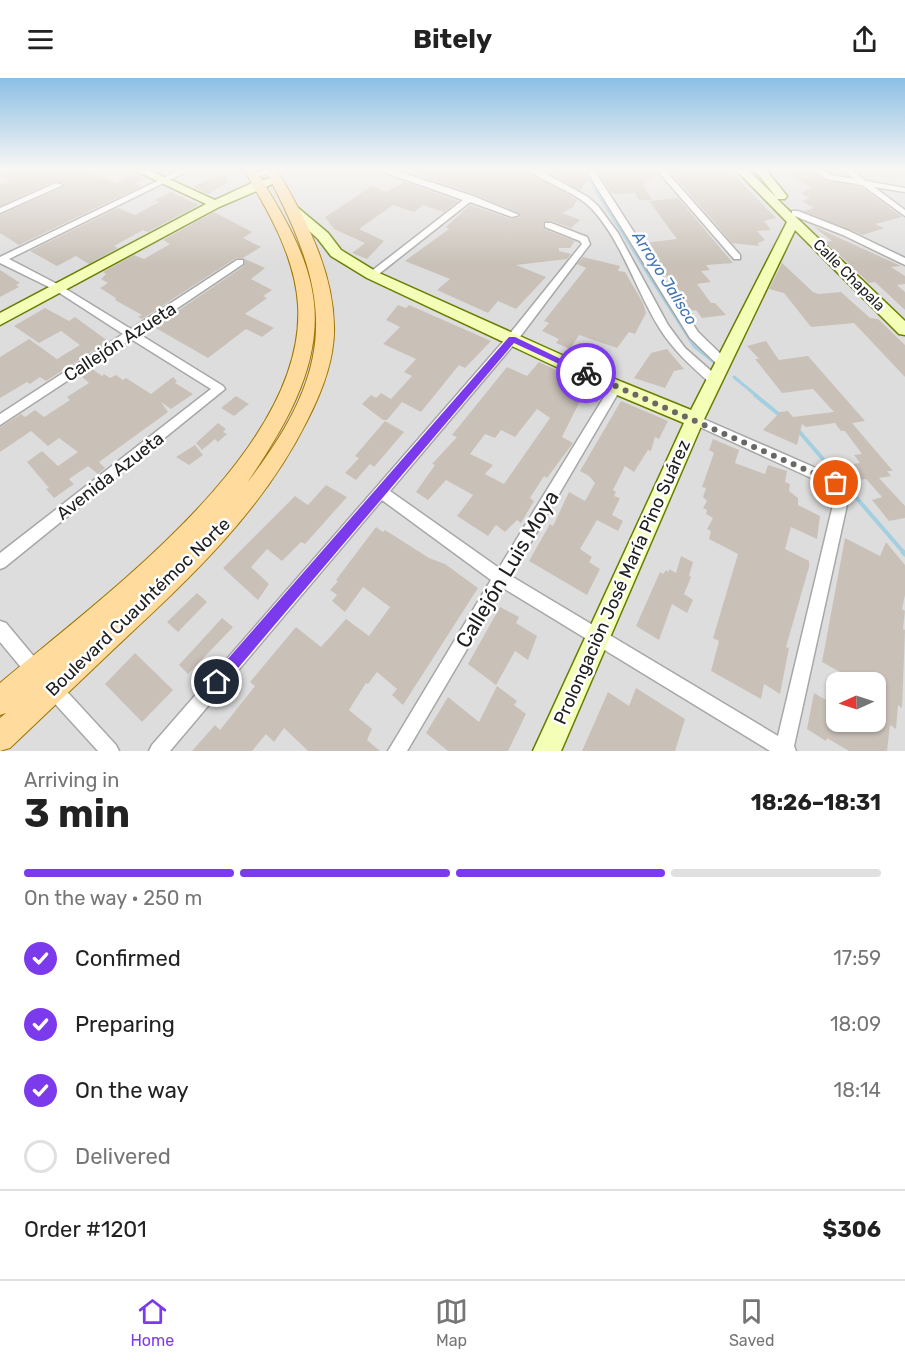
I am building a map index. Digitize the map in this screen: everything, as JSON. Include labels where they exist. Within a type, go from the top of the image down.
[{"type":"main road","name":"Boulevard Cuauhtémoc Norte","points":[[0,701],[120,598],[198,525],[247,467],[284,405],[296,375],[304,342],[306,305],[297,267],[274,201]]},
{"type":"main road","name":"Boulevard Cuauhtémoc Norte","points":[[0,738],[180,572],[224,527],[268,472],[295,428],[311,392],[322,357],[326,326],[321,283],[293,210],[286,201]]},
{"type":"street","points":[[0,211],[22,201]]},
{"type":"street","points":[[1,260],[123,201]]},
{"type":"street","points":[[209,201],[215,204]]},
{"type":"street","points":[[0,320],[219,201]]},
{"type":"street","points":[[372,275],[466,201]]},
{"type":"street","points":[[479,201],[515,215]]},
{"type":"street","points":[[588,201],[603,216],[664,327],[681,351],[718,371]]},
{"type":"street","points":[[610,201],[718,371]]},
{"type":"street","points":[[688,201],[737,257]]},
{"type":"street","name":"Calle Chapala","points":[[776,201],[905,330]]},
{"type":"street","points":[[783,201],[794,217],[846,233],[905,262]]},
{"type":"street","points":[[888,201],[905,214]]},
{"type":"street","points":[[293,210],[323,236],[336,253],[372,275],[840,487],[843,491],[785,750],[596,638],[502,579],[380,491]]},
{"type":"street","name":"Prolongaciòn José María Pino Suárez","points":[[547,751],[695,420],[794,217]]},
{"type":"street","points":[[158,751],[512,339],[586,241],[548,225]]},
{"type":"street","points":[[1,260],[58,288],[132,335]]},
{"type":"street","name":"Callejón Azueta","points":[[0,420],[240,262]]},
{"type":"street","name":"Avenida Azueta","points":[[0,562],[219,389],[132,335]]},
{"type":"street","name":"Callejón Luis Moya","points":[[397,751],[616,387]]},
{"type":"street","points":[[0,629],[35,671]]},
{"type":"street","points":[[53,689],[110,751]]},
{"type":"shaded area","points":[[0,201],[905,201],[905,751],[0,751]]},
{"type":"building","points":[[0,201],[10,201],[0,206]]},
{"type":"building","points":[[30,201],[110,201],[19,245],[0,233],[0,215]]},
{"type":"building","points":[[191,201],[199,205],[148,232],[143,230],[114,246],[118,248],[89,264],[76,256],[57,266],[30,251],[118,208],[135,215],[159,202]]},
{"type":"building","points":[[349,201],[457,201],[444,212],[423,205],[414,212],[393,205],[359,229],[384,241],[367,259],[352,253],[365,243],[334,229],[325,217]]},
{"type":"building","points":[[491,201],[576,201],[573,207],[562,213],[580,220],[571,228],[552,221],[543,223],[544,229],[575,241],[570,248],[559,248],[559,251],[571,254],[567,259],[516,265],[546,277],[516,309],[498,301],[488,313],[437,290],[450,279],[405,261],[449,229],[446,227],[470,205],[511,219],[520,217],[521,214]]},
{"type":"building","points":[[649,201],[681,201],[733,263],[706,265],[710,270],[701,271],[711,282],[697,284],[711,303],[715,303],[726,315],[702,318],[696,310],[691,311],[644,243],[677,239]]},
{"type":"building","points":[[696,201],[760,201],[776,218],[764,221],[771,230],[757,231],[765,240],[758,243],[759,246],[732,243]]},
{"type":"building","points":[[803,201],[881,201],[902,217],[875,224],[884,228],[863,235],[803,211],[814,208]]},
{"type":"building","points":[[214,212],[252,232],[243,238],[261,247],[243,258],[236,258],[142,319],[138,317],[142,315],[115,300],[116,298],[100,288],[108,283],[101,279],[106,274],[103,272],[134,255],[144,259],[170,244],[163,240]]},
{"type":"building","points":[[813,226],[901,266],[891,267],[905,276],[905,284],[897,285],[905,292],[905,310],[875,282],[869,283],[825,242],[832,241]]},
{"type":"building","points":[[583,257],[620,266],[618,271],[625,272],[643,303],[646,313],[635,334],[629,332],[617,348],[579,335],[570,349],[556,343],[559,339],[542,331],[549,323],[544,321],[586,268],[577,264]]},
{"type":"building","points":[[245,259],[265,268],[251,279],[272,290],[263,296],[267,298],[245,314],[274,328],[262,337],[246,329],[208,358],[154,327],[244,266]]},
{"type":"building","points":[[782,263],[813,292],[819,294],[841,292],[870,318],[878,319],[905,345],[905,377],[854,323],[811,327],[784,293],[769,289]]},
{"type":"building","points":[[0,270],[20,283],[16,285],[19,287],[0,297]]},
{"type":"building","points":[[398,305],[406,308],[409,305],[491,341],[465,368],[459,365],[421,412],[402,402],[387,420],[383,420],[362,404],[371,395],[376,398],[381,393],[391,399],[412,376],[404,372],[416,359],[383,344],[400,327],[386,320]]},
{"type":"building","points":[[45,308],[69,321],[75,317],[108,341],[46,381],[40,377],[0,398],[0,357],[29,339],[57,359],[80,345],[61,331],[39,343],[14,326]]},
{"type":"building","points":[[766,341],[779,360],[808,356],[865,421],[852,423],[893,471],[887,471],[891,476],[879,478],[905,506],[905,518],[889,521],[872,500],[882,497],[866,479],[857,480],[846,465],[860,463],[854,455],[862,454],[845,431],[841,431],[835,423],[806,427],[802,424],[797,445],[763,430],[780,412],[788,411],[793,417],[834,412],[813,389],[782,393],[755,359],[759,359],[747,346]]},
{"type":"building","points":[[667,349],[684,369],[674,371],[665,388],[634,378],[651,353]]},
{"type":"building","points":[[539,362],[603,392],[597,403],[589,400],[587,404],[580,401],[562,437],[573,443],[547,478],[544,476],[530,498],[534,501],[521,523],[517,520],[505,532],[496,525],[488,536],[457,516],[473,495],[446,480],[428,500],[416,492],[435,465],[432,464],[457,437],[452,435],[507,367],[527,376]],"holes":[[[537,409],[550,418],[504,484],[485,474],[493,465],[470,454],[485,434],[495,438],[501,430],[515,437]]]},
{"type":"building","points":[[91,368],[102,376],[104,374],[110,378],[116,375],[123,380],[126,378],[151,394],[173,377],[177,381],[175,383],[193,394],[171,409],[161,402],[168,412],[99,462],[105,468],[98,474],[88,466],[69,479],[74,484],[54,498],[46,489],[49,488],[27,462],[42,451],[58,466],[78,452],[59,438],[48,446],[31,431],[0,452],[0,427],[21,414],[25,417],[35,410],[44,417],[70,400],[67,397],[89,383],[80,375]]},
{"type":"building","points":[[236,396],[249,404],[234,416],[221,408]]},
{"type":"building","points":[[621,401],[668,421],[659,439],[655,437],[651,451],[648,450],[634,472],[625,466],[613,490],[616,492],[614,496],[620,498],[612,515],[623,521],[618,531],[597,520],[580,549],[592,557],[589,562],[600,569],[587,595],[529,561],[550,524],[553,526],[569,492],[585,501],[595,483],[580,471]]},
{"type":"building","points":[[385,421],[404,432],[374,467],[370,464],[356,480],[345,473],[359,458],[355,456]]},
{"type":"building","points":[[218,423],[226,429],[223,432],[227,434],[218,442],[215,439],[202,450],[196,443]]},
{"type":"building","points":[[713,439],[739,450],[735,463],[765,474],[768,465],[787,471],[785,482],[790,484],[789,491],[798,498],[798,505],[820,516],[817,539],[791,527],[785,549],[809,561],[809,567],[786,647],[789,648],[780,694],[764,684],[761,699],[711,671],[719,641],[713,638],[738,554],[709,539],[711,531],[707,529],[713,518],[706,514],[707,510],[703,508],[707,501],[703,497],[706,488],[702,487],[714,453],[709,450]]},
{"type":"building","points":[[195,445],[203,455],[189,465],[176,457]]},
{"type":"building","points":[[326,485],[347,497],[305,544],[301,542],[282,561],[267,549],[251,567],[269,584],[258,600],[223,568],[295,496],[308,505]]},
{"type":"building","points":[[376,527],[383,532],[385,530],[429,558],[445,564],[478,588],[403,705],[392,695],[397,689],[377,672],[368,684],[366,683],[349,710],[372,729],[367,740],[380,751],[308,751],[284,728],[274,742],[266,734],[252,751],[192,751],[215,725],[220,730],[255,686],[250,682],[296,627],[321,647],[346,619],[369,636],[390,607],[363,587],[345,612],[332,601],[337,595],[330,590]]},
{"type":"building","points":[[845,538],[880,556],[886,542],[905,565],[905,595],[902,609],[905,611],[903,629],[905,630],[902,708],[898,705],[896,729],[890,725],[887,751],[849,751],[827,738],[826,741],[807,729],[814,693],[826,700],[826,732],[886,732],[886,672],[840,672],[822,662]]},
{"type":"building","points":[[681,556],[693,562],[689,576],[691,577],[684,594],[693,600],[687,613],[672,604],[659,640],[636,626],[660,572],[663,574],[666,570],[669,572],[669,569],[676,573]]},
{"type":"building","points":[[197,593],[207,602],[178,632],[167,622]]},
{"type":"building","points":[[500,607],[519,617],[516,623],[537,636],[528,660],[515,651],[496,685],[468,664]]},
{"type":"building","points":[[222,618],[233,627],[188,674],[179,665]]},
{"type":"building","points":[[135,653],[173,690],[142,722],[105,684]]},
{"type":"building","points":[[497,686],[517,701],[514,705],[526,714],[508,751],[448,751],[426,733],[448,697],[479,722]]},
{"type":"building","points":[[636,688],[685,719],[675,751],[582,751],[608,692],[629,706]]},
{"type":"waterway","name":"Arroyo Jalisco","points":[[602,201],[646,271]]},
{"type":"waterway","name":"Arroyo Jalisco","points":[[645,269],[694,346],[714,362]]},
{"type":"waterway","name":"Arroyo Jalisco","points":[[734,377],[757,396]]},
{"type":"waterway","name":"Arroyo Jalisco","points":[[755,395],[782,417]]},
{"type":"waterway","name":"Arroyo Jalisco","points":[[797,429],[905,554],[903,552]]},
{"type":"way so far","points":[[586,373],[836,483]]},
{"type":"route","points":[[217,682],[512,339],[586,373]]}]
